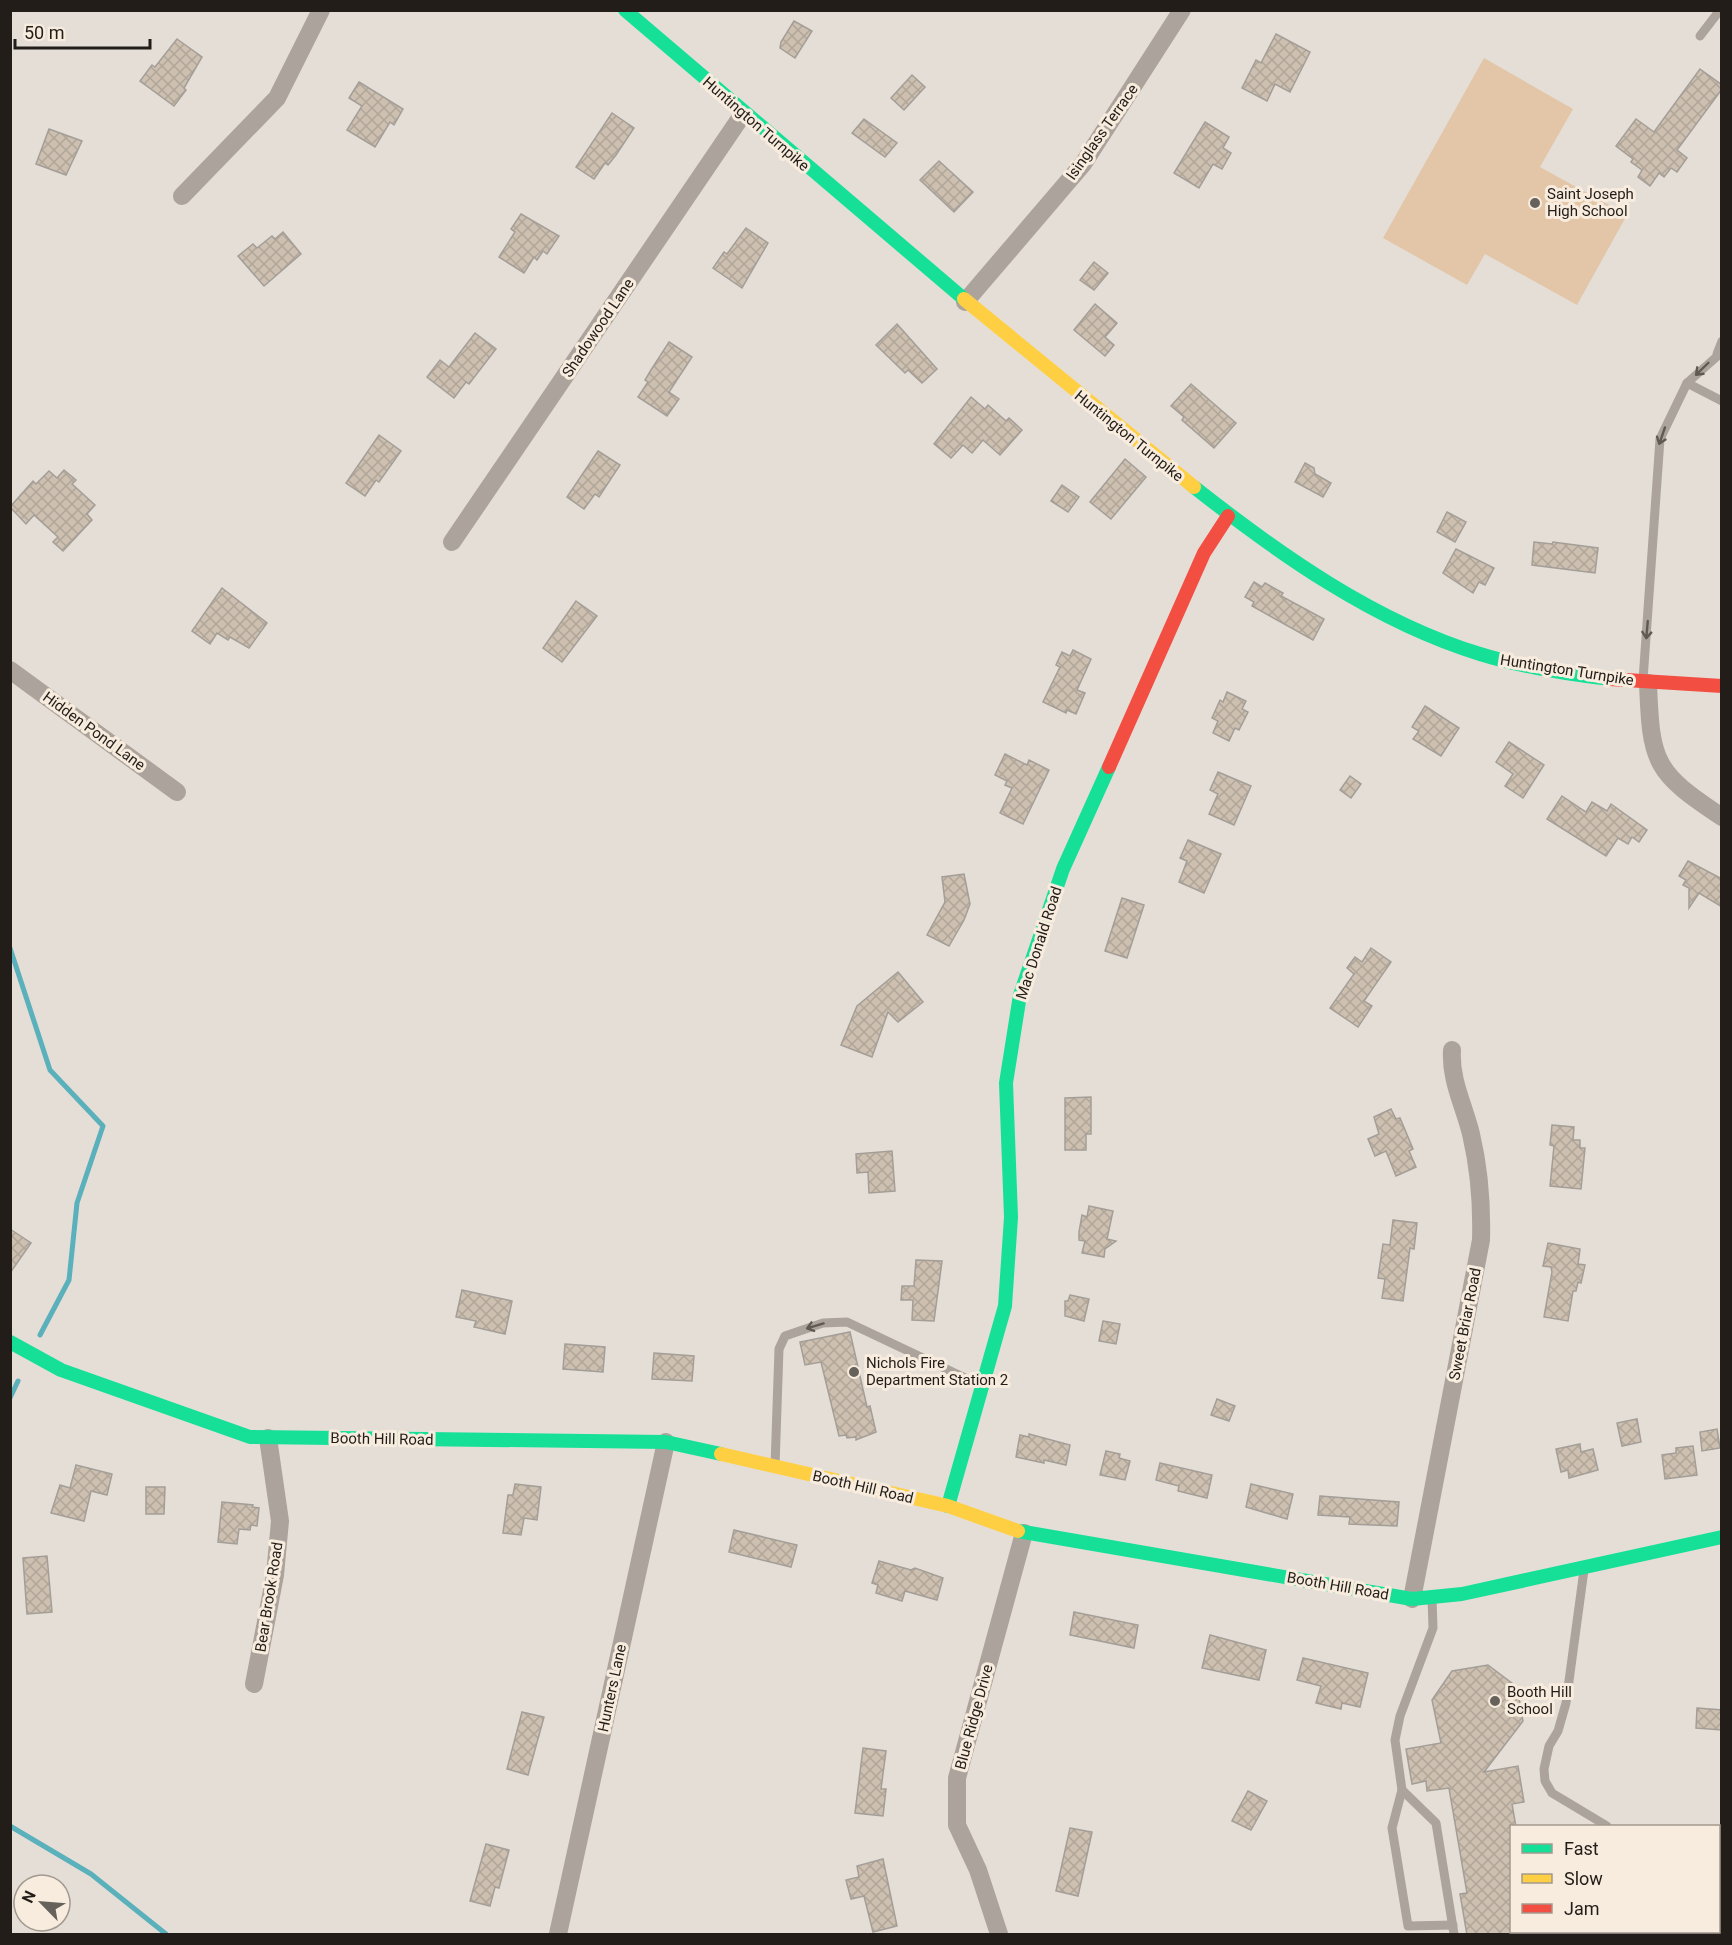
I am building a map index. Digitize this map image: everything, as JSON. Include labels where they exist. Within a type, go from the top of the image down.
[{"type":"street","points":[[182,196],[277,98],[321,10]]},
{"type":"street","name":"Huntington Turnpike","points":[[625,10],[743,114],[965,302],[1228,516],[1323,580],[1448,644],[1498,659],[1544,669],[1645,683],[1722,686]]},
{"type":"street","name":"Isinglass Terrace","points":[[965,302],[1083,164],[1182,10]]},
{"type":"street","name":"Shadowood Lane","points":[[452,542],[743,114]]},
{"type":"street","name":"Mac Donald Road","points":[[948,1506],[1005,1306],[1011,1217],[1006,1083],[1020,995],[1041,927],[1063,869],[1204,553],[1228,516]]},
{"type":"street","name":"Hidden Pond Lane","points":[[10,670],[177,792]]},
{"type":"street","points":[[1645,683],[1654,752],[1663,768],[1673,782],[1722,817]]},
{"type":"street","name":"Sweet Briar Road","points":[[1412,1599],[1480,1240],[1482,1206],[1471,1134],[1450,1070],[1452,1050]]},
{"type":"street","name":"Booth Hill Road","points":[[10,1342],[61,1370],[250,1437],[666,1442],[948,1506],[1024,1533],[1412,1599],[1432,1598],[1722,1537]]},
{"type":"street","name":"Bear Brook Road","points":[[254,1684],[275,1575],[280,1521],[268,1438]]},
{"type":"street","name":"Hunters Lane","points":[[558,1935],[666,1442]]},
{"type":"street","name":"Blue Ridge Drive","points":[[999,1935],[978,1870],[957,1825],[957,1778],[1024,1533]]},
{"type":"lane","points":[[1700,36],[1720,10]]},
{"type":"lane","points":[[1645,683],[1660,439],[1687,383],[1719,353],[1722,341]]},
{"type":"lane","points":[[1687,383],[1722,401]]},
{"type":"lane","points":[[775,1467],[779,1349],[785,1336],[823,1323],[847,1322],[982,1386]]},
{"type":"lane","points":[[1585,1567],[1566,1703],[1558,1731],[1549,1746],[1544,1769],[1545,1781],[1552,1793],[1604,1825]]},
{"type":"lane","points":[[1402,1790],[1436,1823],[1454,1930],[1408,1926],[1392,1828],[1402,1790],[1395,1740],[1400,1716],[1433,1628],[1432,1598]]},
{"type":"shaded area","points":[[1484,58],[1573,109],[1540,167],[1627,215],[1577,305],[1485,254],[1467,285],[1383,238]]},
{"type":"building","points":[[794,21],[812,31],[795,58],[780,48],[781,42]]},
{"type":"building","points":[[1276,34],[1310,52],[1290,92],[1275,84],[1267,101],[1242,88],[1256,60],[1261,63]]},
{"type":"building","points":[[177,39],[202,57],[184,88],[186,90],[174,106],[140,81],[152,65],[155,67]]},
{"type":"building","points":[[1700,69],[1722,85],[1722,89],[1677,150],[1687,158],[1677,172],[1671,168],[1664,177],[1659,173],[1650,186],[1638,177],[1642,170],[1631,162],[1633,159],[1616,146],[1636,119],[1654,132]]},
{"type":"building","points":[[912,75],[925,87],[904,110],[891,98]]},
{"type":"building","points":[[359,82],[403,109],[394,125],[390,122],[375,147],[347,130],[362,106],[349,98]]},
{"type":"building","points":[[612,113],[634,128],[616,155],[608,165],[605,163],[594,179],[576,167]]},
{"type":"building","points":[[864,119],[897,143],[885,157],[852,133]]},
{"type":"building","points":[[1205,122],[1229,137],[1223,148],[1231,153],[1222,169],[1213,164],[1199,188],[1174,173]]},
{"type":"building","points":[[49,129],[82,141],[66,175],[36,164]]},
{"type":"building","points":[[939,161],[973,192],[954,212],[920,180]]},
{"type":"building","points":[[521,214],[559,236],[547,254],[543,251],[537,260],[534,257],[524,273],[499,257],[515,232],[511,229]]},
{"type":"building","points":[[746,228],[768,243],[742,288],[713,268],[724,252],[727,254]]},
{"type":"building","points":[[283,232],[301,254],[264,286],[238,256],[253,244],[257,248],[272,236],[275,239]]},
{"type":"building","points":[[1094,262],[1108,273],[1094,290],[1080,280]]},
{"type":"building","points":[[1095,304],[1117,323],[1105,337],[1114,345],[1105,356],[1074,330]]},
{"type":"building","points":[[897,324],[937,369],[922,383],[908,370],[905,373],[876,345]]},
{"type":"building","points":[[475,333],[496,349],[469,384],[466,382],[454,398],[427,377],[440,360],[449,367]]},
{"type":"building","points":[[669,342],[692,357],[669,392],[679,399],[667,416],[638,397],[648,382],[645,380]]},
{"type":"building","points":[[1191,384],[1236,423],[1214,448],[1182,420],[1184,417],[1171,406]]},
{"type":"building","points":[[971,397],[985,409],[988,405],[1006,421],[1009,418],[1022,430],[1000,455],[983,440],[972,453],[963,445],[951,458],[934,444]]},
{"type":"building","points":[[379,435],[401,451],[379,482],[376,480],[365,496],[346,483]]},
{"type":"building","points":[[598,451],[620,465],[599,497],[595,494],[584,509],[567,497]]},
{"type":"building","points":[[1125,459],[1146,477],[1111,519],[1090,502]]},
{"type":"building","points":[[1305,463],[1314,468],[1315,474],[1331,483],[1323,497],[1295,482]]},
{"type":"building","points":[[64,470],[76,480],[72,484],[95,505],[87,514],[92,520],[63,551],[53,542],[58,537],[34,515],[26,524],[10,507],[33,481],[36,484],[49,471],[57,478]]},
{"type":"building","points":[[1062,485],[1079,497],[1068,512],[1051,501]]},
{"type":"building","points":[[1447,512],[1466,522],[1455,542],[1437,532]]},
{"type":"building","points":[[1534,542],[1598,548],[1595,573],[1532,565]]},
{"type":"building","points":[[1456,549],[1494,568],[1485,585],[1479,582],[1473,593],[1443,573]]},
{"type":"building","points":[[1254,582],[1262,587],[1265,583],[1283,593],[1281,596],[1324,619],[1313,640],[1252,606],[1254,602],[1245,597]]},
{"type":"building","points":[[222,588],[267,623],[249,648],[230,637],[228,640],[217,633],[210,644],[192,631]]},
{"type":"building","points":[[576,601],[597,616],[562,662],[543,648]]},
{"type":"building","points":[[1073,650],[1091,659],[1077,690],[1085,693],[1076,714],[1067,710],[1066,713],[1043,702],[1060,667],[1056,665],[1062,652],[1070,656]]},
{"type":"building","points":[[1227,692],[1246,701],[1242,709],[1248,712],[1239,730],[1235,728],[1229,741],[1213,733],[1218,721],[1212,718],[1220,700],[1223,702]]},
{"type":"building","points":[[1425,706],[1459,728],[1441,756],[1413,739],[1419,731],[1412,727]]},
{"type":"building","points":[[1509,742],[1544,765],[1523,798],[1505,786],[1513,774],[1496,762]]},
{"type":"building","points":[[1005,754],[1027,765],[1029,760],[1049,770],[1023,824],[1000,813],[1012,788],[1005,785],[1007,781],[995,775]]},
{"type":"building","points":[[1218,772],[1251,786],[1234,825],[1209,814],[1218,794],[1210,790]]},
{"type":"building","points":[[1350,776],[1361,784],[1351,798],[1340,790]]},
{"type":"building","points":[[1562,796],[1586,812],[1592,802],[1607,811],[1611,804],[1647,830],[1639,842],[1632,837],[1628,844],[1618,838],[1606,856],[1547,819]]},
{"type":"building","points":[[1188,840],[1221,854],[1204,893],[1179,882],[1187,861],[1180,858]]},
{"type":"building","points":[[1688,861],[1722,879],[1722,907],[1699,893],[1689,908],[1689,888],[1683,885],[1686,880],[1679,876]]},
{"type":"building","points":[[964,874],[970,904],[949,946],[927,935],[945,902],[942,877]]},
{"type":"building","points":[[1122,898],[1144,905],[1127,958],[1105,951]]},
{"type":"building","points":[[1371,948],[1391,962],[1364,1001],[1372,1006],[1358,1027],[1330,1008],[1354,974],[1347,968],[1355,957],[1362,962]]},
{"type":"building","points":[[898,972],[923,1002],[898,1022],[888,1012],[872,1057],[841,1045],[857,1006]]},
{"type":"building","points":[[1091,1097],[1091,1134],[1086,1134],[1086,1150],[1065,1150],[1065,1098]]},
{"type":"building","points":[[1391,1109],[1396,1119],[1400,1118],[1413,1149],[1409,1151],[1416,1167],[1396,1176],[1386,1151],[1375,1156],[1368,1139],[1379,1134],[1374,1117]]},
{"type":"building","points":[[1552,1125],[1574,1127],[1573,1140],[1580,1140],[1580,1148],[1585,1148],[1581,1189],[1550,1186],[1554,1146],[1550,1145]]},
{"type":"building","points":[[892,1151],[895,1191],[869,1193],[868,1172],[857,1173],[856,1154]]},
{"type":"building","points":[[1089,1206],[1113,1211],[1107,1239],[1116,1241],[1105,1249],[1104,1257],[1082,1253],[1085,1241],[1079,1240],[1079,1232],[1082,1215],[1087,1217]]},
{"type":"building","points":[[1393,1220],[1417,1223],[1414,1249],[1410,1248],[1403,1301],[1382,1298],[1385,1279],[1378,1278],[1383,1244],[1390,1245]]},
{"type":"building","points":[[10,1229],[31,1243],[10,1273]]},
{"type":"building","points":[[1548,1243],[1580,1249],[1578,1264],[1585,1265],[1581,1283],[1578,1282],[1576,1291],[1573,1291],[1568,1321],[1544,1317],[1552,1272],[1551,1267],[1543,1266]]},
{"type":"building","points":[[916,1260],[942,1261],[934,1321],[912,1320],[913,1300],[901,1300],[902,1286],[914,1286]]},
{"type":"building","points":[[462,1290],[512,1301],[505,1334],[474,1327],[476,1321],[456,1317]]},
{"type":"building","points":[[1070,1295],[1089,1299],[1084,1321],[1065,1316],[1065,1301],[1068,1301]]},
{"type":"building","points":[[1103,1321],[1120,1324],[1116,1344],[1099,1341]]},
{"type":"building","points":[[850,1332],[867,1407],[870,1406],[876,1432],[856,1440],[856,1437],[839,1436],[821,1362],[805,1365],[800,1342]]},
{"type":"building","points":[[565,1344],[605,1347],[603,1372],[563,1369]]},
{"type":"building","points":[[654,1353],[694,1356],[692,1381],[652,1379]]},
{"type":"building","points":[[1217,1399],[1235,1406],[1229,1421],[1211,1415]]},
{"type":"building","points":[[1637,1419],[1641,1442],[1622,1446],[1617,1423]]},
{"type":"building","points":[[1717,1429],[1720,1448],[1702,1451],[1700,1432]]},
{"type":"building","points":[[1029,1434],[1070,1445],[1066,1465],[1016,1457],[1020,1435],[1029,1437]]},
{"type":"building","points":[[1580,1444],[1581,1452],[1593,1449],[1598,1470],[1569,1478],[1568,1470],[1561,1472],[1556,1449]]},
{"type":"building","points":[[1693,1446],[1697,1475],[1665,1479],[1662,1455],[1676,1453],[1676,1448]]},
{"type":"building","points":[[1106,1451],[1120,1454],[1119,1458],[1130,1461],[1125,1480],[1100,1475]]},
{"type":"building","points":[[1160,1463],[1212,1475],[1207,1498],[1178,1491],[1179,1486],[1156,1480]]},
{"type":"building","points":[[76,1465],[112,1474],[107,1495],[91,1491],[84,1521],[51,1513],[60,1485],[70,1488]]},
{"type":"building","points":[[515,1484],[541,1487],[537,1520],[524,1518],[521,1535],[503,1533],[508,1495],[513,1495]]},
{"type":"building","points":[[1251,1484],[1293,1494],[1287,1519],[1246,1507]]},
{"type":"building","points":[[146,1487],[165,1487],[164,1514],[146,1514]]},
{"type":"building","points":[[1320,1496],[1399,1502],[1397,1526],[1349,1524],[1350,1517],[1318,1515]]},
{"type":"building","points":[[222,1502],[253,1505],[252,1507],[259,1508],[257,1526],[251,1525],[250,1530],[239,1529],[237,1544],[218,1542]]},
{"type":"building","points":[[734,1530],[797,1545],[791,1567],[729,1552]]},
{"type":"building","points":[[47,1556],[52,1612],[27,1614],[23,1558]]},
{"type":"building","points":[[879,1561],[911,1570],[915,1568],[943,1578],[937,1600],[905,1591],[902,1601],[876,1593],[878,1585],[872,1583]]},
{"type":"building","points":[[1074,1612],[1138,1625],[1134,1648],[1070,1635]]},
{"type":"building","points":[[1210,1635],[1266,1650],[1259,1680],[1202,1668]]},
{"type":"building","points":[[1303,1658],[1368,1673],[1360,1707],[1342,1703],[1341,1709],[1316,1703],[1321,1686],[1297,1680]]},
{"type":"building","points":[[1488,1665],[1517,1687],[1523,1721],[1484,1772],[1518,1766],[1524,1802],[1512,1804],[1516,1825],[1510,1825],[1510,1933],[1512,1935],[1467,1935],[1460,1894],[1467,1893],[1449,1788],[1427,1791],[1426,1781],[1412,1784],[1406,1749],[1441,1743],[1432,1700],[1452,1671]]},
{"type":"building","points":[[1697,1708],[1722,1710],[1722,1730],[1696,1728]]},
{"type":"building","points":[[522,1712],[544,1717],[528,1775],[507,1769]]},
{"type":"building","points":[[863,1748],[886,1751],[881,1789],[886,1789],[883,1816],[855,1813]]},
{"type":"building","points":[[1248,1791],[1267,1801],[1251,1830],[1232,1821]]},
{"type":"building","points":[[1070,1828],[1092,1832],[1078,1896],[1056,1891]]},
{"type":"building","points":[[486,1844],[509,1850],[499,1888],[495,1887],[490,1906],[470,1901]]},
{"type":"building","points":[[883,1859],[897,1926],[873,1932],[864,1896],[851,1899],[846,1880],[859,1877],[857,1866]]},
{"type":"waterway","points":[[10,948],[50,1070],[103,1126],[77,1203],[69,1280],[40,1335]]},
{"type":"waterway","points":[[10,1398],[18,1381]]},
{"type":"waterway","points":[[10,1826],[91,1874],[166,1934]]},
{"type":"traffic: fast","points":[[625,10],[964,299]]},
{"type":"traffic: fast","points":[[1194,487],[1294,561],[1366,605],[1403,624],[1496,659],[1544,670],[1610,679]]},
{"type":"traffic: fast","points":[[948,1506],[1005,1306],[1011,1217],[1006,1083],[1020,995],[1063,869],[1109,767]]},
{"type":"traffic: fast","points":[[10,1342],[61,1370],[250,1437],[666,1442],[721,1454]]},
{"type":"traffic: fast","points":[[1018,1531],[1412,1599],[1462,1594],[1722,1537]]},
{"type":"traffic: slow","points":[[964,299],[1194,487]]},
{"type":"traffic: slow","points":[[721,1454],[948,1506],[1018,1531]]},
{"type":"traffic: jam","points":[[1109,767],[1204,553],[1228,516]]},
{"type":"traffic: jam","points":[[1610,679],[1722,686]]},
{"type":"place","name":"Saint Joseph High School","points":[[1535,203]]},
{"type":"place","name":"Nichols Fire Department Station 2","points":[[854,1372]]},
{"type":"place","name":"Booth Hill School","points":[[1495,1701]]}]
